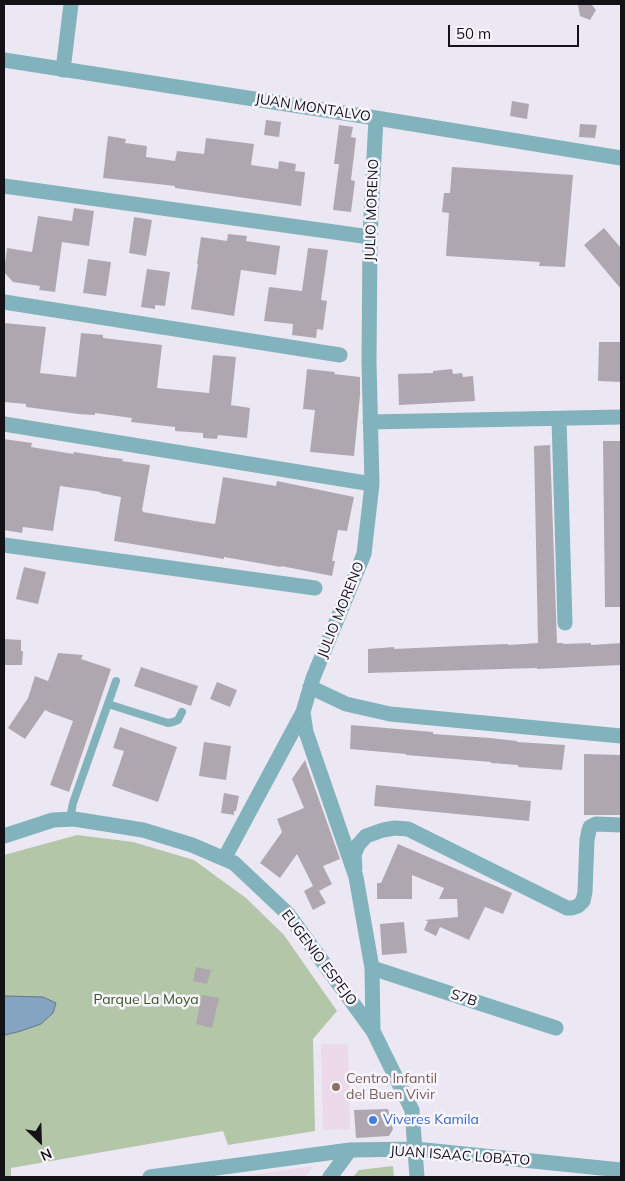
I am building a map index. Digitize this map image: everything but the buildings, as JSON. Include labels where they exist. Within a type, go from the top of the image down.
[{"type":"street","points":[[63,70],[71,4]]},
{"type":"street","name":"JUAN MONTALVO","points":[[4,60],[621,158]]},
{"type":"street","name":"JULIO MORENO","points":[[373,1031],[372,968],[356,878],[306,732],[303,712],[310,687],[364,554],[372,484],[369,362],[370,237],[376,118]]},
{"type":"street","points":[[4,186],[370,237]]},
{"type":"street","points":[[4,302],[340,355]]},
{"type":"street","points":[[370,422],[621,417]]},
{"type":"street","points":[[559,419],[565,623]]},
{"type":"street","points":[[4,424],[372,484]]},
{"type":"street","points":[[4,545],[315,588]]},
{"type":"street","points":[[310,687],[346,704],[390,714],[621,736]]},
{"type":"street","points":[[224,859],[303,712]]},
{"type":"street","name":"EUGENIO ESPEJO","points":[[4,836],[53,820],[74,819],[143,830],[192,845],[234,863],[288,914],[373,1031],[412,1110],[417,1177]]},
{"type":"street","points":[[356,878],[354,855],[358,845],[366,836],[395,828],[408,829],[567,908],[572,908],[578,906],[583,901],[585,892],[590,827],[596,824],[621,825]]},
{"type":"street","name":"S7B","points":[[372,968],[556,1028]]},
{"type":"street","name":"JUAN ISAAC LOBATO","points":[[150,1177],[350,1150],[415,1149],[621,1170]]},
{"type":"street","points":[[330,1177],[350,1150]]},
{"type":"lane","points":[[70,819],[73,803],[116,681]]},
{"type":"lane","points":[[108,704],[168,723],[178,720],[182,712]]},
{"type":"shaded area","name":"Centro Infantil del Buen Vivir","points":[[321,1044],[348,1044],[350,1129],[323,1130]]},
{"type":"shaded area","points":[[313,1166],[306,1177],[237,1177]]},
{"type":"green space","name":"Parque La Moya","points":[[77,835],[133,842],[194,860],[246,898],[284,935],[337,1011],[313,1039],[315,1131],[228,1145],[223,1131],[11,1168],[11,1177],[4,1177],[4,855]]},
{"type":"green space","points":[[393,1166],[394,1177],[353,1177],[359,1170]]},
{"type":"water","points":[[4,996],[43,997],[56,1003],[53,1013],[41,1024],[4,1035]]},
{"type":"place","name":"Centro Infantil del Buen Vivir","points":[[336,1087]]},
{"type":"place","name":"Viveres Kamila","points":[[373,1120]]}]
